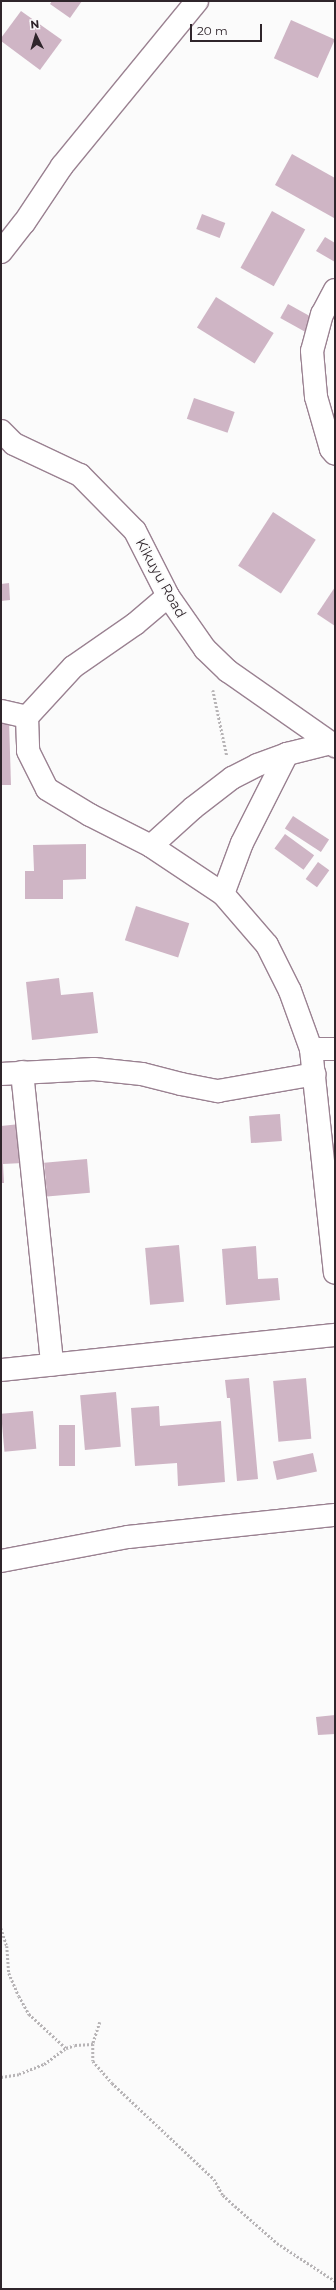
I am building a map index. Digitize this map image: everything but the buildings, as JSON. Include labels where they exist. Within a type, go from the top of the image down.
[{"type":"street","points":[[1,252],[24,223],[62,166],[197,1]]},
{"type":"street","points":[[335,290],[322,314],[312,351],[316,397],[332,449],[335,454]]},
{"type":"street","name":"Kikuyu Road","points":[[1,431],[14,444],[80,475],[135,531],[168,596],[205,649],[228,671],[333,744]]},
{"type":"street","points":[[168,596],[135,624],[73,667],[27,717],[28,751],[47,789],[90,815],[151,846],[223,894],[267,945],[290,991],[311,1049],[335,1273]]},
{"type":"street","points":[[1,711],[27,717]]},
{"type":"street","points":[[151,846],[193,808],[232,778],[257,765],[287,754],[333,744]]},
{"type":"street","points":[[223,894],[242,843],[287,754]]},
{"type":"street","points":[[311,1049],[335,1049]]},
{"type":"street","points":[[52,1364],[11,1073],[94,1069],[142,1074],[181,1084],[218,1091],[314,1074]]},
{"type":"street","points":[[1,1370],[335,1335]]},
{"type":"street","points":[[1,1561],[128,1536],[335,1515]]},
{"type":"path","points":[[213,688],[232,778]]},
{"type":"path","points":[[1,1928],[7,1946],[9,1973],[19,1996],[29,2014],[66,2048]]},
{"type":"path","points":[[100,2022],[93,2044],[93,2061],[107,2078],[214,2179],[224,2195],[234,2206],[277,2243],[335,2281]]},
{"type":"path","points":[[1,2077],[19,2074],[44,2064],[66,2048],[75,2044],[93,2044]]}]
